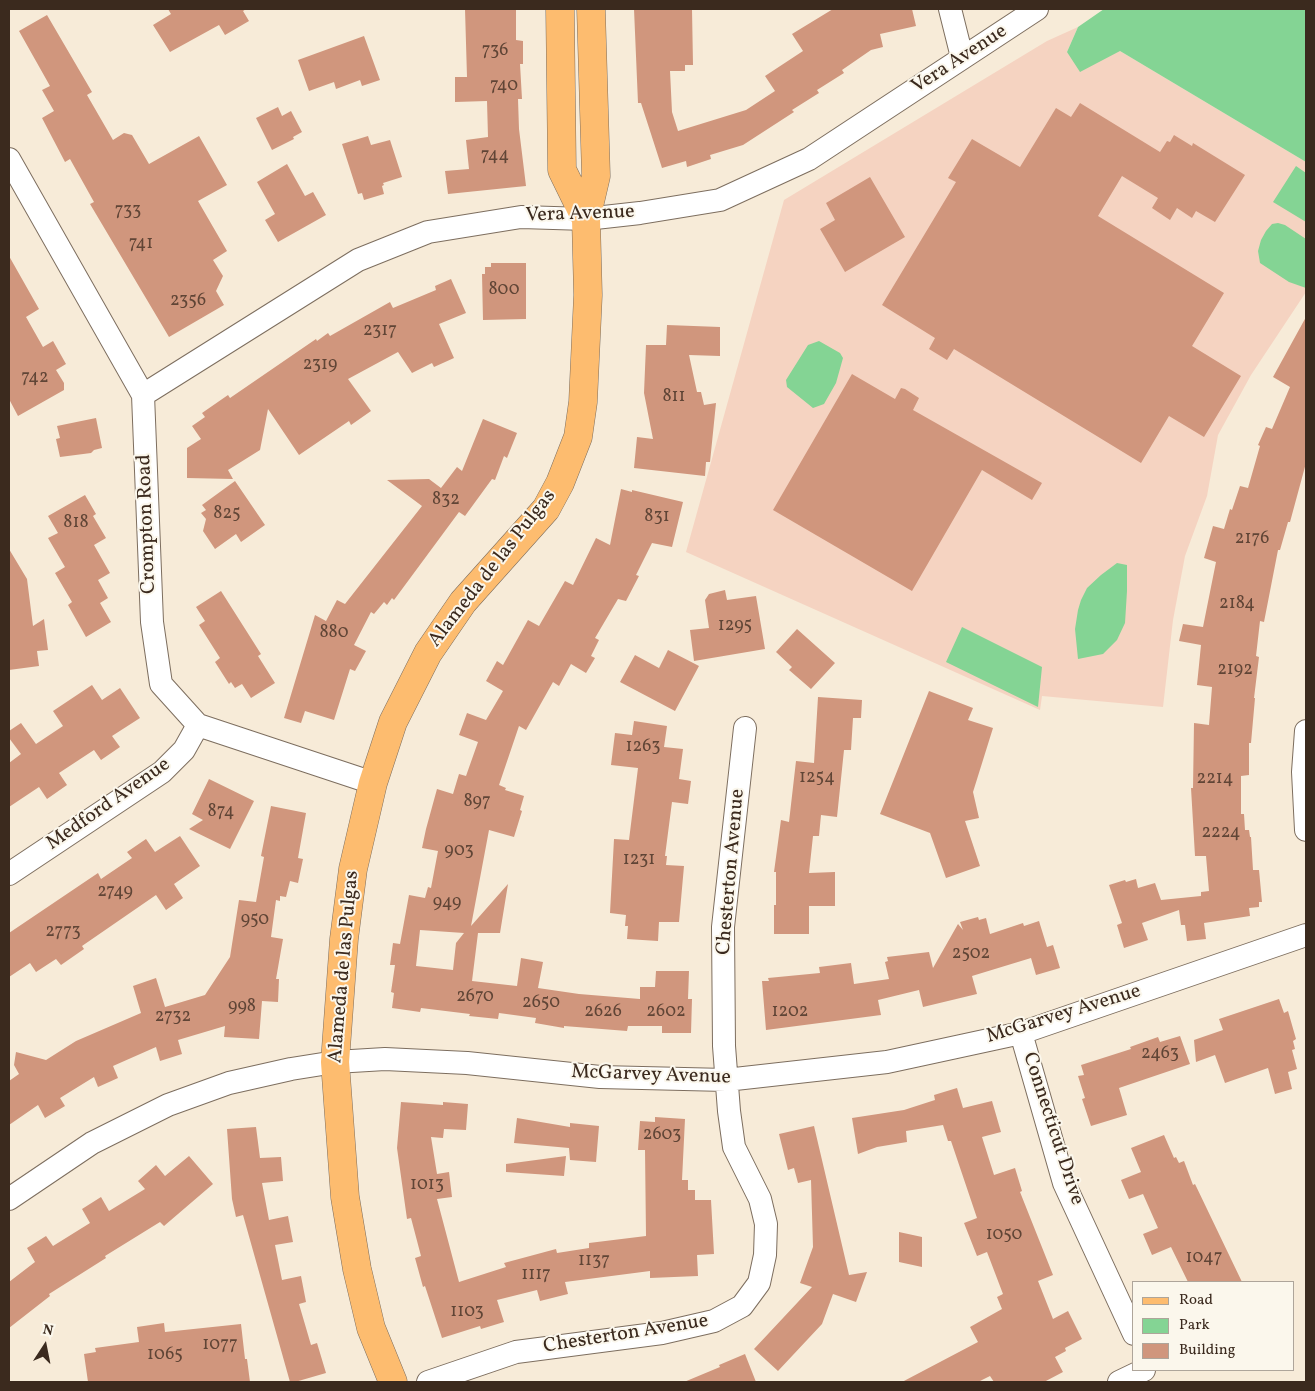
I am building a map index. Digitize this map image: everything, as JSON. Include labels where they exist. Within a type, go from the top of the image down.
[{"type":"main road","name":"Alameda de las Pulgas","points":[[560,9],[562,170],[586,219]]},
{"type":"main road","name":"Alameda de las Pulgas","points":[[394,1382],[371,1328],[357,1268],[345,1197],[335,1062],[350,886],[373,783],[393,722],[428,653],[463,602],[546,509],[560,483],[578,437],[583,402],[588,311],[586,219],[596,176],[591,9]]},
{"type":"street","points":[[950,9],[962,57]]},
{"type":"street","name":"Vera Avenue","points":[[143,395],[367,255],[428,232],[521,217],[586,219],[640,214],[720,200],[809,160],[1037,9]]},
{"type":"street","name":"Crompton Road","points":[[9,160],[143,395],[152,622],[161,684],[198,726]]},
{"type":"street","points":[[198,726],[373,783]]},
{"type":"street","name":"Medford Avenue","points":[[9,874],[162,772],[184,750],[198,726]]},
{"type":"street","name":"Chesterton Avenue","points":[[428,1382],[516,1352],[662,1333],[714,1321],[742,1306],[759,1283],[766,1255],[766,1224],[760,1199],[734,1147],[726,1080],[723,927],[745,728]]},
{"type":"street","points":[[1306,732],[1303,772],[1306,830]]},
{"type":"street","name":"McGarvey Avenue","points":[[9,1199],[92,1143],[168,1105],[229,1083],[291,1069],[335,1062],[394,1059],[468,1062],[600,1078],[726,1080],[888,1062],[1021,1033],[1306,935]]},
{"type":"street","name":"Connecticut Drive","points":[[1021,1033],[1064,1184],[1132,1330]]},
{"type":"street","points":[[1119,1382],[1142,1371]]},
{"type":"street","points":[[1152,1371],[1158,1382]]},
{"type":"shaded area","points":[[1078,27],[1067,52],[1120,51],[1306,162],[1306,292],[1251,375],[1218,435],[1207,496],[1185,556],[1173,620],[1163,707],[1042,696],[1040,710],[686,552],[784,200],[1047,41]]},
{"type":"green space","points":[[1104,9],[1306,9],[1306,162],[1120,51],[1080,72],[1067,52],[1078,27]]},
{"type":"green space","points":[[1296,166],[1306,173],[1306,222],[1273,202]]},
{"type":"green space","points":[[1272,224],[1285,225],[1306,239],[1306,288],[1289,282],[1260,263],[1258,251],[1261,240]]},
{"type":"green space","points":[[819,341],[840,353],[843,358],[836,383],[824,404],[813,408],[787,387],[786,380],[808,345]]},
{"type":"green space","points":[[1117,563],[1127,565],[1125,623],[1117,640],[1103,654],[1078,659],[1075,629],[1081,600],[1087,588]]},
{"type":"green space","points":[[962,627],[1042,667],[1038,707],[946,662]]},
{"type":"building","points":[[168,9],[246,9],[243,11],[249,21],[225,35],[219,25],[170,52],[153,25],[171,14]]},
{"type":"building","points":[[465,9],[516,9],[516,40],[523,41],[523,64],[520,64],[522,99],[518,99],[519,129],[526,186],[448,194],[445,171],[469,169],[466,140],[488,137],[487,101],[455,102],[455,77],[467,77]]},
{"type":"building","points":[[634,9],[692,9],[693,65],[685,65],[685,71],[670,71],[672,112],[678,131],[746,110],[775,91],[765,76],[803,51],[792,34],[833,9],[912,9],[916,26],[880,34],[883,47],[871,50],[842,70],[844,73],[817,90],[819,93],[792,110],[794,112],[743,145],[710,155],[711,159],[687,167],[686,161],[662,168],[641,103],[638,103]]},
{"type":"building","points":[[47,15],[92,92],[87,95],[113,140],[124,133],[132,135],[149,164],[199,136],[227,185],[198,201],[227,251],[213,260],[223,276],[216,291],[224,305],[169,337],[90,204],[94,202],[70,159],[65,162],[42,118],[54,111],[42,90],[50,86],[19,31]]},
{"type":"building","points":[[364,36],[380,80],[362,86],[360,80],[336,89],[334,82],[309,91],[298,60]]},
{"type":"building","points":[[1080,103],[1160,152],[1167,141],[1170,142],[1174,135],[1192,146],[1193,143],[1245,175],[1215,222],[1196,211],[1192,218],[1177,208],[1170,220],[1152,208],[1158,198],[1122,176],[1098,216],[1224,293],[1192,346],[1241,376],[1204,437],[1169,416],[1141,463],[954,349],[947,360],[929,349],[935,338],[882,305],[956,182],[948,178],[972,139],[1020,167],[1056,108],[1071,117]]},
{"type":"building","points":[[278,107],[282,116],[291,111],[302,132],[293,137],[294,139],[272,150],[256,118]]},
{"type":"building","points":[[368,136],[371,145],[390,140],[402,177],[383,183],[384,194],[364,200],[362,193],[358,194],[342,144]]},
{"type":"building","points":[[287,164],[305,196],[313,192],[326,215],[278,242],[265,220],[275,214],[257,182]]},
{"type":"building","points":[[870,177],[905,237],[845,272],[820,229],[835,220],[826,203]]},
{"type":"building","points":[[9,256],[39,309],[26,317],[43,347],[53,341],[66,364],[56,370],[64,383],[64,390],[18,416],[9,399]]},
{"type":"building","points":[[491,263],[526,263],[526,319],[483,320],[482,274],[485,274],[485,267],[491,267]]},
{"type":"building","points":[[451,279],[466,313],[439,324],[454,358],[434,367],[432,363],[412,373],[398,352],[348,379],[371,411],[351,425],[349,421],[299,455],[268,409],[260,450],[228,470],[233,479],[187,478],[187,448],[201,439],[192,426],[205,417],[202,413],[228,395],[230,398],[316,339],[317,341],[328,333],[330,336],[390,302],[393,308],[436,290],[435,286]]},
{"type":"building","points":[[1306,317],[1306,463],[1290,522],[1288,522],[1280,550],[1278,550],[1264,622],[1260,621],[1256,656],[1259,657],[1251,743],[1249,743],[1249,775],[1241,776],[1241,814],[1244,814],[1245,830],[1249,830],[1251,837],[1253,870],[1259,870],[1262,902],[1259,902],[1259,907],[1249,908],[1250,916],[1204,923],[1206,939],[1187,941],[1185,925],[1181,925],[1179,910],[1142,923],[1148,940],[1124,948],[1117,925],[1122,923],[1109,885],[1136,879],[1138,888],[1155,883],[1161,900],[1201,896],[1201,892],[1209,891],[1206,856],[1195,856],[1191,788],[1193,788],[1194,723],[1209,725],[1212,687],[1197,685],[1201,645],[1179,641],[1183,624],[1203,627],[1216,562],[1204,558],[1213,526],[1224,529],[1240,486],[1248,488],[1260,446],[1258,445],[1266,427],[1272,429],[1290,387],[1273,377]]},
{"type":"building","points":[[667,325],[720,327],[720,356],[689,355],[697,392],[701,392],[704,405],[716,403],[710,462],[706,462],[705,476],[634,468],[637,437],[653,439],[644,393],[646,345],[666,345]]},
{"type":"building","points":[[852,374],[895,399],[901,388],[905,389],[919,398],[913,410],[1042,483],[1032,500],[982,470],[912,591],[773,510]]},
{"type":"building","points":[[96,418],[102,448],[91,453],[60,457],[56,439],[60,438],[57,426]]},
{"type":"building","points":[[483,419],[517,433],[507,458],[504,456],[495,480],[492,479],[465,516],[459,512],[394,600],[392,598],[387,605],[384,602],[374,614],[371,612],[354,645],[366,651],[355,671],[350,669],[334,720],[305,711],[301,723],[284,718],[315,615],[326,621],[337,600],[345,604],[422,506],[387,480],[429,479],[441,488],[457,467],[462,471]]},
{"type":"building","points":[[235,481],[265,525],[241,542],[236,534],[215,549],[203,531],[206,519],[201,513],[206,510],[202,505]]},
{"type":"building","points":[[621,489],[683,502],[672,547],[652,543],[636,575],[639,576],[626,601],[618,599],[595,638],[599,640],[591,656],[595,658],[586,673],[571,664],[559,686],[553,682],[526,730],[519,726],[499,785],[506,788],[505,790],[524,796],[520,810],[522,811],[514,837],[489,830],[471,926],[508,884],[500,933],[478,933],[472,981],[517,986],[521,958],[543,962],[538,988],[579,994],[640,999],[640,987],[655,987],[656,971],[689,971],[688,999],[692,999],[691,1033],[662,1033],[662,1026],[628,1026],[627,1031],[564,1026],[564,1028],[535,1023],[536,1018],[499,1013],[498,1019],[421,1008],[420,1012],[392,1008],[394,993],[391,992],[395,965],[390,965],[393,943],[400,944],[409,895],[425,898],[428,887],[431,888],[438,851],[422,848],[437,789],[453,794],[459,774],[466,776],[478,742],[459,735],[467,713],[486,720],[503,691],[486,681],[497,661],[503,665],[528,620],[539,626],[565,581],[573,585],[596,538],[610,545]],"holes":[[[420,930],[464,933],[456,943],[453,970],[416,966]]]},
{"type":"building","points":[[85,495],[96,514],[93,516],[106,538],[94,545],[110,573],[98,580],[108,598],[100,603],[111,622],[86,637],[68,605],[72,602],[55,573],[65,567],[48,538],[58,533],[48,516]]},
{"type":"building","points":[[9,549],[27,579],[33,626],[44,619],[48,650],[37,651],[39,666],[9,670]]},
{"type":"building","points":[[725,590],[727,600],[756,596],[765,649],[694,661],[690,630],[709,628],[705,600],[709,594]]},
{"type":"building","points":[[221,591],[261,654],[258,656],[275,683],[251,698],[242,684],[235,688],[231,682],[229,684],[215,662],[220,658],[199,625],[205,621],[196,607]]},
{"type":"building","points":[[797,629],[835,663],[811,689],[789,670],[792,667],[776,652]]},
{"type":"building","points":[[668,650],[699,666],[675,711],[620,682],[635,655],[659,668]]},
{"type":"building","points":[[92,685],[102,700],[120,688],[140,718],[112,736],[120,747],[101,760],[94,750],[59,773],[67,785],[47,799],[39,787],[9,807],[9,763],[21,754],[9,738],[9,731],[21,723],[36,744],[63,726],[53,711]]},
{"type":"building","points":[[929,691],[973,708],[968,720],[993,728],[973,792],[979,818],[965,821],[980,866],[946,878],[930,833],[880,814]]},
{"type":"building","points":[[818,697],[862,700],[861,718],[853,718],[851,750],[844,750],[837,817],[821,815],[819,836],[813,836],[809,873],[835,872],[835,906],[809,906],[809,934],[774,934],[776,872],[774,872],[781,820],[789,822],[796,761],[814,763]]},
{"type":"building","points":[[634,721],[667,726],[664,747],[683,749],[679,779],[691,781],[688,804],[672,802],[665,856],[667,856],[666,865],[684,866],[679,922],[659,922],[658,941],[627,939],[628,926],[625,926],[626,915],[610,913],[614,839],[629,840],[638,768],[611,765],[615,733],[632,735]]},
{"type":"building","points":[[209,779],[254,801],[230,849],[189,829],[203,820],[192,814]]},
{"type":"building","points":[[271,806],[306,813],[298,858],[303,859],[298,883],[290,881],[286,897],[280,896],[280,901],[276,900],[271,937],[283,939],[276,979],[279,979],[278,1002],[262,1001],[259,1039],[224,1037],[225,1026],[178,1040],[182,1054],[160,1061],[156,1047],[113,1066],[118,1078],[98,1087],[94,1077],[60,1098],[65,1106],[45,1118],[38,1105],[9,1125],[9,1081],[19,1074],[14,1065],[16,1052],[46,1060],[76,1041],[141,1013],[133,986],[156,978],[165,1007],[205,995],[230,957],[239,900],[256,902],[264,857],[261,856]]},
{"type":"building","points":[[180,836],[200,866],[174,884],[183,898],[166,910],[156,895],[82,946],[84,949],[61,965],[56,959],[36,972],[30,963],[9,977],[9,933],[98,873],[101,879],[132,858],[127,852],[146,839],[155,852]]},
{"type":"building","points":[[978,917],[979,920],[986,918],[990,934],[1023,923],[1024,926],[1039,921],[1047,947],[1053,945],[1060,968],[1036,975],[1031,958],[972,976],[977,994],[923,1007],[919,990],[878,1000],[881,1015],[766,1030],[762,981],[769,981],[768,978],[820,973],[819,967],[851,963],[854,984],[889,979],[885,962],[888,961],[887,957],[929,952],[933,968],[958,924],[963,930],[960,922]]},
{"type":"building","points":[[1279,999],[1284,1013],[1288,1011],[1296,1039],[1293,1041],[1295,1049],[1292,1050],[1297,1069],[1288,1072],[1292,1089],[1275,1094],[1268,1068],[1225,1083],[1215,1055],[1196,1062],[1194,1040],[1223,1030],[1219,1019]]},
{"type":"building","points":[[1180,1036],[1190,1064],[1119,1088],[1127,1115],[1091,1126],[1082,1099],[1085,1098],[1078,1076],[1084,1075],[1081,1065],[1131,1049],[1130,1047],[1158,1037],[1160,1042]]},
{"type":"building","points":[[957,1088],[963,1108],[992,1101],[1001,1132],[982,1137],[994,1175],[1015,1168],[1022,1191],[1020,1192],[1053,1275],[1038,1281],[1053,1319],[1068,1311],[1082,1339],[1065,1348],[1066,1351],[1055,1357],[1063,1372],[1044,1382],[994,1382],[990,1376],[978,1382],[902,1382],[978,1342],[970,1327],[1002,1309],[997,1297],[1003,1294],[987,1252],[977,1256],[964,1223],[977,1218],[951,1141],[948,1141],[943,1125],[906,1131],[907,1142],[877,1147],[858,1154],[852,1118],[904,1110],[935,1100],[934,1095]]},
{"type":"building","points":[[401,1102],[443,1105],[443,1102],[468,1104],[466,1130],[444,1129],[443,1138],[431,1137],[437,1174],[449,1172],[452,1197],[437,1199],[459,1282],[506,1267],[504,1263],[556,1249],[557,1253],[589,1248],[589,1243],[646,1236],[645,1150],[638,1150],[640,1121],[655,1122],[655,1117],[685,1119],[682,1180],[688,1180],[688,1190],[695,1190],[695,1200],[711,1200],[714,1254],[697,1255],[698,1276],[650,1278],[650,1271],[565,1282],[568,1294],[540,1301],[537,1290],[497,1300],[504,1322],[481,1329],[480,1326],[442,1338],[425,1286],[423,1287],[415,1258],[421,1256],[411,1218],[407,1219],[397,1148]]},
{"type":"building","points":[[517,1118],[570,1127],[570,1123],[599,1126],[596,1162],[570,1160],[569,1148],[514,1143]]},
{"type":"building","points":[[814,1126],[849,1275],[867,1272],[856,1302],[833,1294],[822,1324],[778,1371],[754,1349],[812,1287],[800,1283],[813,1247],[811,1180],[798,1183],[794,1168],[788,1170],[779,1134]]},
{"type":"building","points":[[256,1127],[260,1158],[281,1157],[283,1181],[262,1183],[269,1220],[288,1216],[293,1242],[275,1245],[282,1280],[301,1276],[306,1302],[299,1304],[311,1345],[317,1343],[326,1373],[295,1382],[290,1382],[243,1215],[236,1217],[232,1199],[227,1129]]},
{"type":"building","points":[[1164,1135],[1174,1158],[1176,1157],[1179,1163],[1184,1161],[1193,1185],[1195,1184],[1242,1281],[1188,1281],[1171,1247],[1152,1255],[1143,1234],[1158,1228],[1143,1194],[1129,1199],[1121,1180],[1141,1172],[1131,1148]]},
{"type":"building","points":[[189,1156],[213,1184],[164,1226],[160,1222],[105,1256],[106,1258],[49,1294],[50,1296],[9,1328],[9,1282],[35,1262],[27,1248],[46,1236],[53,1246],[90,1223],[82,1209],[101,1197],[109,1211],[145,1189],[138,1181],[156,1165],[165,1176]]},
{"type":"building","points":[[566,1156],[564,1176],[506,1172],[506,1164]]},
{"type":"building","points":[[899,1232],[922,1237],[922,1267],[899,1262]]},
{"type":"building","points":[[164,1323],[165,1332],[241,1324],[250,1382],[88,1382],[84,1354],[96,1352],[95,1348],[139,1342],[137,1327]]},
{"type":"building","points":[[745,1354],[756,1382],[684,1382],[720,1367],[719,1365]]}]
